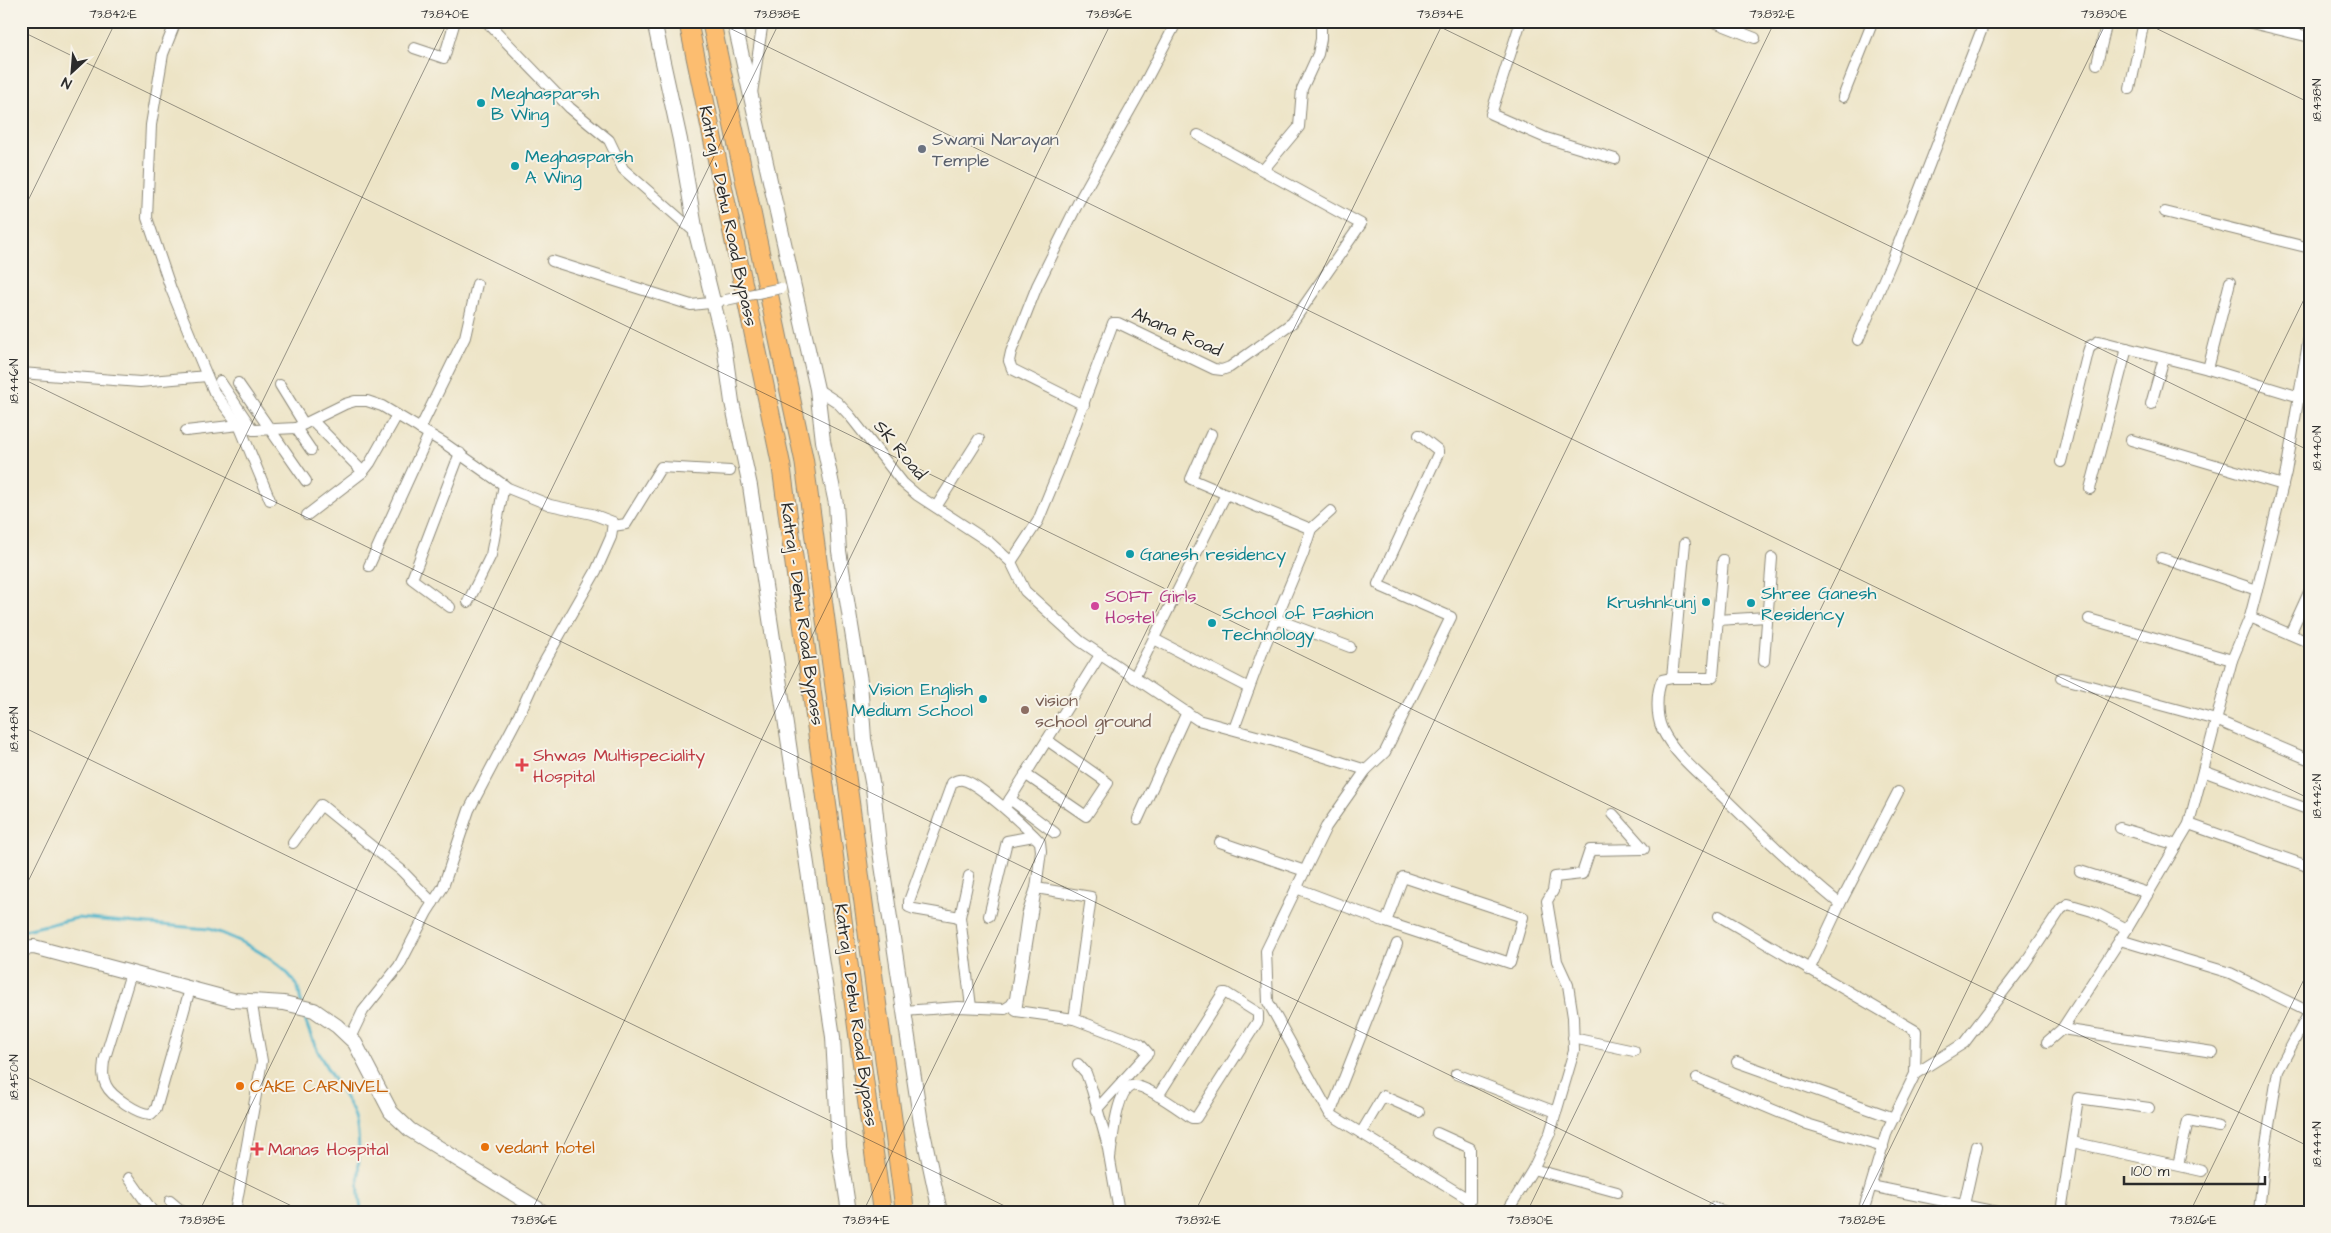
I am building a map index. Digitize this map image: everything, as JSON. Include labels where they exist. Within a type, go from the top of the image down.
[{"type":"highway","name":"Katraj - Dehu Road Bypass","points":[[688,21],[781,464],[882,1212]]},
{"type":"highway","name":"Katraj - Dehu Road Bypass","points":[[711,21],[804,460],[905,1212]]},
{"type":"street","points":[[176,21],[163,54],[151,125],[147,218],[171,289],[207,376],[214,392],[239,426],[270,500]]},
{"type":"street","points":[[414,48],[444,58],[455,21]]},
{"type":"street","points":[[486,21],[570,108],[609,140],[623,169],[696,233]]},
{"type":"street","points":[[654,21],[680,140],[696,233],[720,302],[734,412],[750,486],[833,1037],[838,1147],[849,1212]]},
{"type":"street","points":[[734,21],[782,239],[788,287],[817,389],[823,441],[836,504],[839,551],[860,681],[864,739],[873,788],[879,845],[921,1124],[940,1212]]},
{"type":"street","points":[[752,97],[763,21]]},
{"type":"street","points":[[1084,405],[1012,369],[1009,361],[1011,352],[1037,286],[1079,201],[1177,21]]},
{"type":"street","points":[[1198,135],[1264,169],[1299,126],[1302,89],[1318,54],[1321,39],[1321,21]]},
{"type":"street","points":[[1522,21],[1491,114],[1546,138],[1615,159]]},
{"type":"street","points":[[1712,21],[1755,38]]},
{"type":"street","points":[[1843,97],[1873,21]]},
{"type":"street","points":[[1858,340],[1893,258],[1985,21]]},
{"type":"street","points":[[2097,64],[2107,21]]},
{"type":"street","points":[[2130,89],[2144,21]]},
{"type":"street","points":[[2243,21],[2310,37]]},
{"type":"street","name":"Ahana Road","points":[[1011,562],[1038,521],[1084,405],[1113,323],[1118,323],[1214,369],[1222,370],[1230,367],[1292,322],[1362,224],[1264,169]]},
{"type":"street","points":[[2165,212],[2310,248]]},
{"type":"street","points":[[552,261],[691,305],[720,302],[788,287]]},
{"type":"street","points":[[2208,369],[2230,282]]},
{"type":"street","points":[[369,566],[465,337],[477,284]]},
{"type":"street","points":[[2047,1042],[2062,1029],[2120,940],[2189,824],[2232,660],[2250,618],[2257,590],[2283,484],[2300,397],[2310,331]]},
{"type":"street","points":[[2061,462],[2090,346],[2098,341],[2208,369],[2300,397]]},
{"type":"street","points":[[2090,489],[2127,348]]},
{"type":"street","points":[[2151,404],[2164,358]]},
{"type":"street","points":[[21,373],[140,382],[207,376]]},
{"type":"street","points":[[220,381],[253,430]]},
{"type":"street","points":[[238,383],[306,480]]},
{"type":"street","points":[[280,385],[304,425],[310,450]]},
{"type":"street","name":"SK Road","points":[[817,389],[837,402],[850,416],[903,484],[990,542],[1011,562]]},
{"type":"street","points":[[186,432],[239,426],[253,430],[271,430],[304,425],[355,400],[382,406],[460,454],[504,486],[550,505],[592,514],[614,522],[611,537],[596,571],[538,673],[520,715],[469,810],[443,887],[399,966],[363,1012],[350,1038]]},
{"type":"street","points":[[307,515],[362,472],[370,463],[397,415]]},
{"type":"street","points":[[304,425],[362,472]]},
{"type":"street","points":[[1211,434],[1191,480],[1311,529]]},
{"type":"street","points":[[1419,435],[1436,448],[1438,454],[1378,584],[1450,617],[1385,752],[1366,770],[1326,827],[1266,951],[1268,1002],[1330,1114],[1470,1200]]},
{"type":"street","points":[[936,507],[980,439]]},
{"type":"street","points":[[2131,440],[2283,484]]},
{"type":"street","points":[[450,607],[412,579],[460,454]]},
{"type":"street","points":[[613,526],[626,524],[661,467],[730,471]]},
{"type":"street","points":[[468,602],[491,555],[504,486]]},
{"type":"street","points":[[1134,678],[1226,494]]},
{"type":"street","points":[[1234,729],[1303,554],[1311,529],[1332,511]]},
{"type":"street","points":[[1672,678],[1685,543]]},
{"type":"street","points":[[1764,661],[1772,558]]},
{"type":"street","points":[[2162,558],[2257,590]]},
{"type":"street","points":[[1723,560],[1713,676],[1710,678],[1672,678],[1662,680],[1659,687],[1658,710],[1661,728],[1680,756],[1763,836],[1840,904]]},
{"type":"street","points":[[1011,562],[1025,591],[1080,641],[1198,720],[1234,729],[1366,770]]},
{"type":"street","points":[[2290,634],[2310,590]]},
{"type":"street","points":[[1717,620],[1767,618]]},
{"type":"street","points":[[2250,618],[2310,643]]},
{"type":"street","points":[[2089,619],[2232,660]]},
{"type":"street","points":[[1276,620],[1350,647]]},
{"type":"street","points":[[1154,639],[1249,688]]},
{"type":"street","points":[[1055,833],[1008,801],[1100,654]]},
{"type":"street","points":[[2061,678],[2216,720],[2310,760]]},
{"type":"street","points":[[1138,819],[1187,712]]},
{"type":"street","points":[[1025,774],[1086,816],[1108,783],[1047,740]]},
{"type":"street","points":[[2203,771],[2310,810]]},
{"type":"street","points":[[960,917],[914,909],[909,907],[909,901],[952,783],[957,780],[964,780],[989,796],[1040,842],[1041,851],[1036,888],[1016,1011],[1074,1019],[1140,1044],[1148,1053],[1096,1110]]},
{"type":"street","points":[[1809,970],[1840,904],[1898,792]]},
{"type":"street","points":[[293,842],[321,805],[401,870],[433,903]]},
{"type":"street","points":[[1507,1212],[1533,1169],[1550,1133],[1574,1051],[1573,1017],[1568,986],[1557,962],[1547,901],[1553,891],[1555,877],[1582,874],[1590,850],[1644,849],[1613,814]]},
{"type":"street","points":[[2189,824],[2310,867]]},
{"type":"street","points":[[2120,828],[2177,845]]},
{"type":"street","points":[[990,916],[1008,841],[1034,836]]},
{"type":"street","points":[[1220,842],[1305,871]]},
{"type":"street","points":[[2080,871],[2148,893]]},
{"type":"street","points":[[969,876],[960,917],[970,1007]]},
{"type":"street","points":[[1296,888],[1386,922],[1510,963],[1523,917],[1403,877],[1386,922]]},
{"type":"street","points":[[904,1011],[970,1007],[1005,1009],[1011,1005],[1015,999],[1027,915],[1036,888]]},
{"type":"street","points":[[1036,888],[1091,897],[1074,1019]]},
{"type":"street","points":[[1914,1074],[1964,1043],[2024,963],[2061,908],[2068,904],[2092,911],[2127,929]]},
{"type":"street","points":[[1719,916],[1916,1031],[1914,1074],[1883,1147],[1863,1212]]},
{"type":"street","points":[[2120,940],[2230,974],[2309,1012],[2278,1071],[2266,1144],[2259,1212]]},
{"type":"street","points":[[1330,1114],[1397,944]]},
{"type":"street","points":[[21,948],[34,947],[233,1000],[284,1003],[314,1010],[350,1038],[367,1063],[391,1112],[410,1130],[543,1212]]},
{"type":"street","points":[[131,973],[104,1061],[102,1076],[106,1087],[134,1110],[144,1115],[152,1114],[156,1109],[190,988]]},
{"type":"street","points":[[1110,1158],[1119,1103],[1126,1090],[1131,1086],[1137,1086],[1158,1096],[1192,1118],[1200,1116],[1258,1021],[1258,1012],[1226,992],[1223,993],[1158,1096]]},
{"type":"street","points":[[235,1212],[262,1061],[252,1000]]},
{"type":"street","points":[[2062,1029],[2213,1052]]},
{"type":"street","points":[[1573,1038],[1634,1051]]},
{"type":"street","points":[[1737,1062],[1894,1118]]},
{"type":"street","points":[[1078,1064],[1086,1073],[1110,1158],[1119,1212]]},
{"type":"street","points":[[1456,1074],[1556,1112]]},
{"type":"street","points":[[1697,1078],[1807,1124],[1883,1147]]},
{"type":"street","points":[[1361,1133],[1383,1096],[1419,1112]]},
{"type":"street","points":[[2061,1212],[2078,1098],[2149,1108]]},
{"type":"street","points":[[2178,1165],[2188,1121],[2219,1127]]},
{"type":"street","points":[[1437,1132],[1470,1148],[1470,1200],[1467,1212]]},
{"type":"street","points":[[2072,1142],[2202,1171]]},
{"type":"street","points":[[1964,1205],[1977,1146]]},
{"type":"street","points":[[1533,1169],[1617,1192]]},
{"type":"street","points":[[129,1178],[153,1212]]},
{"type":"street","points":[[1871,1186],[1997,1212]]},
{"type":"street","points":[[170,1201],[183,1212]]},
{"type":"street","points":[[1940,1212],[1942,1201]]},
{"type":"street","points":[[1713,1208],[1726,1212]]},
{"type":"waterway","points":[[21,931],[77,918],[209,929],[246,944],[272,960],[292,978],[298,988],[301,1003]]},
{"type":"waterway","points":[[303,1012],[317,1050],[353,1112],[358,1136],[358,1187],[362,1212]]},
{"type":"place","name":"Meghasparsh B Wing","points":[[481,103]]},
{"type":"place","name":"Swami Narayan Temple","points":[[922,149]]},
{"type":"place","name":"Meghasparsh A Wing","points":[[515,166]]},
{"type":"place","name":"Ganesh residency","points":[[1130,554]]},
{"type":"place","name":"Krushnkunj","points":[[1706,602]]},
{"type":"place","name":"Shree Ganesh Residency","points":[[1751,603]]},
{"type":"place","name":"SOFT Girls Hostel","points":[[1095,606]]},
{"type":"place","name":"School of Fashion Technology","points":[[1212,623]]},
{"type":"place","name":"Vision English Medium School","points":[[983,699]]},
{"type":"place","name":"vision school ground","points":[[1025,710]]},
{"type":"place","name":"Shwas Multispeciality Hospital","points":[[522,765]]},
{"type":"place","name":"CAKE CARNIVEL","points":[[240,1086]]},
{"type":"place","name":"vedant hotel","points":[[485,1147]]},
{"type":"place","name":"Manas Hospital","points":[[257,1149]]}]
